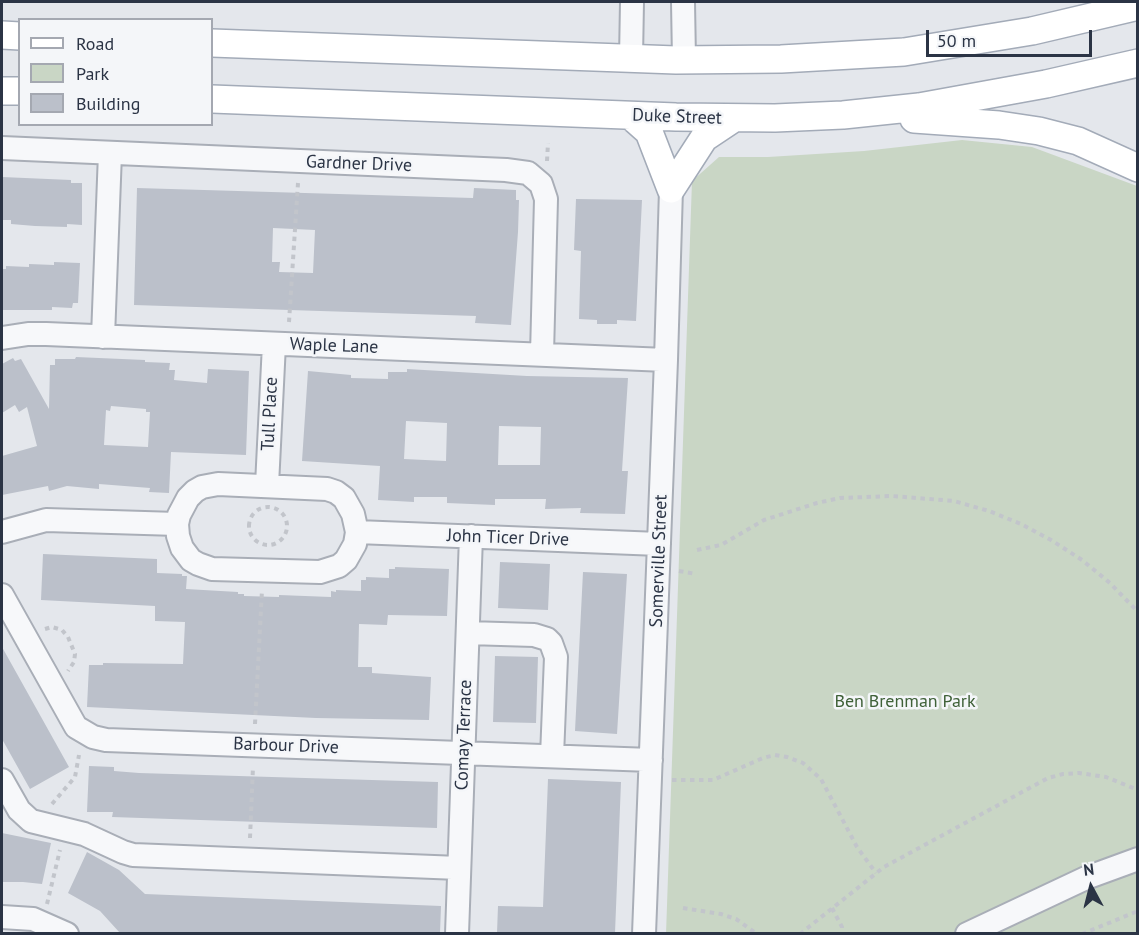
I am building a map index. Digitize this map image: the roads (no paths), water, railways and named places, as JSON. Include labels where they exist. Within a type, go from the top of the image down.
[{"type":"main road","points":[[213,43],[684,60],[781,59],[904,52],[1032,31],[1137,6]]},
{"type":"main road","points":[[2,35],[18,36]]},
{"type":"main road","name":"Duke Street","points":[[213,99],[631,116],[775,118],[843,115],[919,107],[1026,88],[1137,63]]},
{"type":"main road","points":[[2,90],[18,91]]},
{"type":"main road","points":[[631,116],[649,132],[671,189]]},
{"type":"main road","points":[[671,189],[704,138],[734,118]]},
{"type":"main road","points":[[775,118],[909,119],[999,125],[1039,131],[1078,141],[1137,168]]},
{"type":"street","points":[[631,58],[632,2]]},
{"type":"street","points":[[683,2],[684,60]]},
{"type":"street","name":"Gardner Drive","points":[[2,148],[521,171],[534,177],[541,184],[546,199],[542,354]]},
{"type":"street","points":[[103,337],[110,153]]},
{"type":"street","name":"Somerville Street","points":[[644,933],[671,189]]},
{"type":"street","name":"Waple Lane","points":[[2,338],[28,334],[666,360]]},
{"type":"street","name":"Tull Place","points":[[267,485],[281,344]]},
{"type":"street","points":[[218,484],[267,485],[327,489],[336,492],[349,505],[356,523],[355,544],[346,560],[329,570],[320,572],[212,568],[191,560],[182,548],[177,524],[188,498],[202,487],[218,484]]},
{"type":"street","points":[[2,532],[46,520],[177,524]]},
{"type":"street","name":"John Ticer Drive","points":[[357,532],[659,544]]},
{"type":"street","name":"Comay Terrace","points":[[458,933],[471,536]]},
{"type":"street","points":[[2,595],[10,630]]},
{"type":"street","name":"Barbour Drive","points":[[10,630],[76,727],[93,737],[106,740],[552,756],[650,770]]},
{"type":"street","points":[[468,633],[534,635],[547,639],[551,643],[556,657],[552,756]]},
{"type":"street","points":[[2,780],[19,810],[35,822],[84,834],[133,855],[459,868]]},
{"type":"street","points":[[967,933],[1086,878],[1137,859]]},
{"type":"street","points":[[2,917],[21,917],[43,922],[67,933]]},
{"type":"park label","name":"Ben Brenman Park","points":[[905,702]]}]
